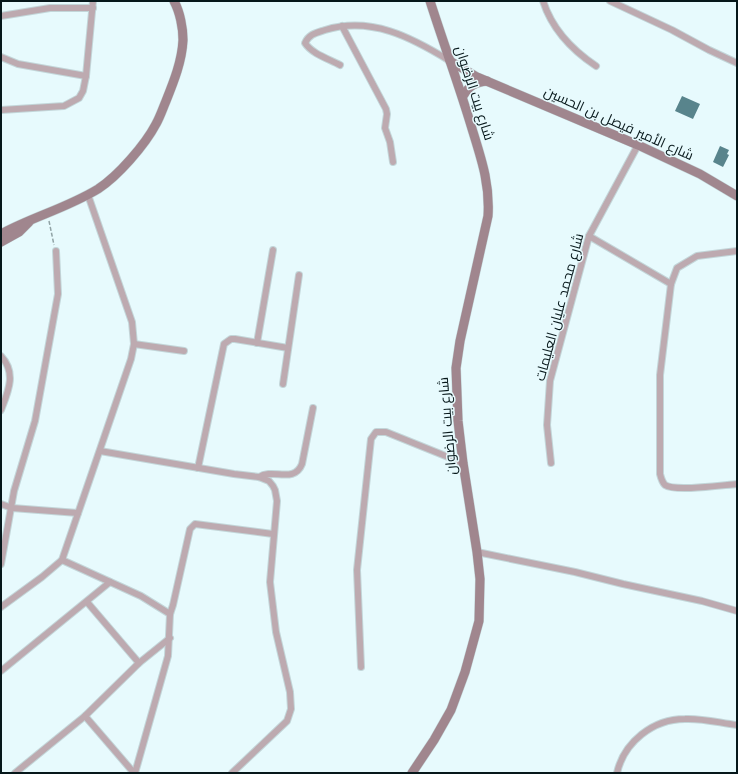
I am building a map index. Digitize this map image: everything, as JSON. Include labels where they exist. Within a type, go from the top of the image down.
[{"type":"street","points":[[1,234],[16,226],[30,222],[99,188],[121,170],[131,159],[156,124],[175,78],[181,57],[183,38],[182,27],[174,1]]},
{"type":"street","name":"شارع بيت الرضوان","points":[[412,773],[434,740],[451,710],[465,672],[478,621],[480,579],[458,421],[456,368],[460,341],[488,216],[489,203],[487,181],[463,96],[430,1]]},
{"type":"street","points":[[543,1],[549,17],[565,40],[581,55],[596,66]]},
{"type":"street","points":[[610,1],[737,63]]},
{"type":"street","points":[[1,16],[50,8],[93,4],[86,76],[83,91],[79,98],[64,106],[1,110]]},
{"type":"street","points":[[342,26],[386,109],[387,114],[385,128],[393,162]]},
{"type":"street","points":[[340,65],[308,47],[305,43],[307,39],[313,34],[342,26],[366,26],[396,33],[424,45],[450,61]]},
{"type":"street","points":[[1,57],[18,64],[86,76]]},
{"type":"street","name":"شارع الأمير فيصل بن الحسين","points":[[450,61],[487,81],[638,145],[700,174],[737,196]]},
{"type":"street","points":[[463,96],[466,90],[472,85],[487,81]]},
{"type":"street","name":"شارع محمد عليان العليمات","points":[[551,463],[547,425],[550,381],[589,236],[638,145]]},
{"type":"street","points":[[1,607],[42,577],[62,560],[131,359],[134,344],[132,322],[88,194]]},
{"type":"street","points":[[1,242],[19,232],[30,222]]},
{"type":"street","points":[[589,236],[671,284]]},
{"type":"street","points":[[257,343],[273,250]]},
{"type":"street","points":[[1,564],[14,491],[35,421],[58,294],[56,251]]},
{"type":"street","points":[[737,251],[697,256],[677,268],[671,284],[660,375],[660,474],[662,481],[666,485],[673,487],[696,488],[737,484]]},
{"type":"street","points":[[283,384],[300,275]]},
{"type":"street","points":[[198,468],[224,344],[231,339],[288,348]]},
{"type":"street","points":[[134,344],[184,351]]},
{"type":"street","points":[[1,356],[6,361],[10,380],[10,387],[1,410]]},
{"type":"street","points":[[259,477],[268,473],[290,475],[298,470],[302,464],[313,408]]},
{"type":"street","points":[[361,666],[357,570],[371,439],[376,432],[386,432],[463,463]]},
{"type":"street","points":[[100,451],[259,477],[269,481],[275,490],[277,501],[270,582],[276,632],[290,692],[291,709],[287,721],[232,773]]},
{"type":"street","points":[[1,504],[12,508],[78,513]]},
{"type":"street","points":[[134,773],[168,656],[170,614],[190,529],[195,524],[273,534]]},
{"type":"street","points":[[477,552],[575,572],[702,601],[737,611]]},
{"type":"street","points":[[62,560],[140,596],[170,614]]},
{"type":"street","points":[[1,671],[110,582]]},
{"type":"street","points":[[87,602],[139,663]]},
{"type":"street","points":[[14,773],[85,716],[139,663],[170,638]]},
{"type":"street","points":[[85,716],[134,773]]},
{"type":"street","points":[[617,773],[624,755],[634,742],[646,731],[660,724],[675,720],[691,719],[737,725]]},
{"type":"path","points":[[47,214],[56,251]]},
{"type":"building","points":[[682,96],[700,104],[693,119],[675,111]]},
{"type":"building","points":[[720,146],[729,150],[727,154],[729,155],[723,167],[713,162]]}]
